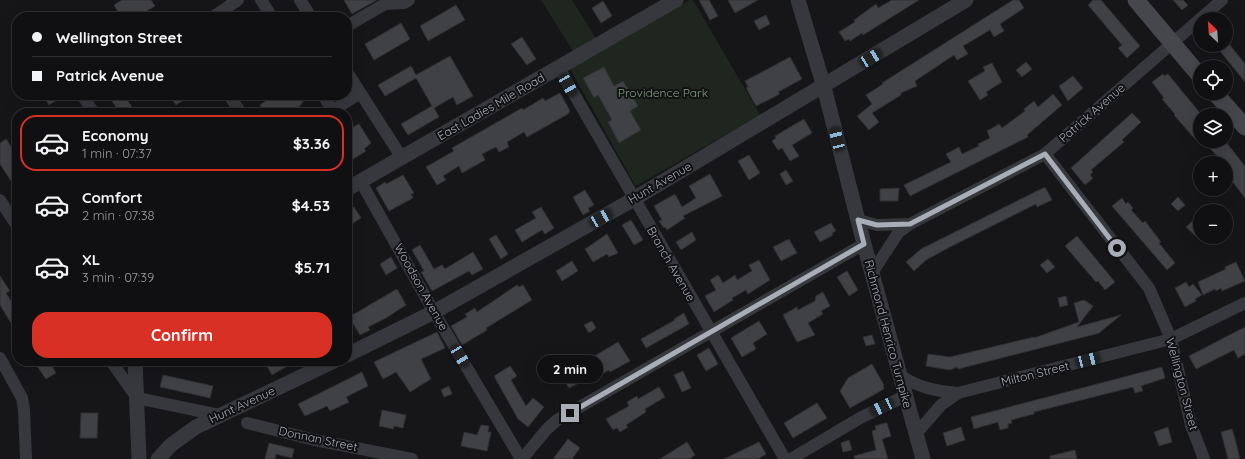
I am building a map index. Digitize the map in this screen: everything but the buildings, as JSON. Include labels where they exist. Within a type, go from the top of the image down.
[{"type":"main road","points":[[1136,0],[1193,68]]},
{"type":"main road","points":[[1221,100],[1245,127]]},
{"type":"street","points":[[220,12],[238,0]]},
{"type":"street","points":[[261,0],[269,12]]},
{"type":"street","points":[[300,0],[308,12]]},
{"type":"street","points":[[352,23],[385,4],[404,3],[409,0]]},
{"type":"street","name":"East Ladies Mile Road","points":[[352,186],[676,0]]},
{"type":"street","name":"Richmond Henrico Turnpike","points":[[798,0],[824,86],[864,244],[923,459]]},
{"type":"street","name":"Hunt Avenue","points":[[352,353],[434,312],[634,199],[966,0]]},
{"type":"street","name":"Patrick Avenue","points":[[1208,12],[1222,0]]},
{"type":"street","name":"Patrick Avenue","points":[[872,273],[898,233],[910,224],[1045,154],[1193,25]]},
{"type":"street","name":"Branch Avenue","points":[[558,68],[785,459]]},
{"type":"street","points":[[352,80],[402,158]]},
{"type":"street","points":[[352,99],[360,94]]},
{"type":"street","points":[[337,108],[350,100]]},
{"type":"street","name":"Wellington Street","points":[[1045,154],[1149,288],[1171,339],[1191,424],[1204,459]]},
{"type":"street","name":"Woodson Avenue","points":[[361,182],[434,312],[519,458]]},
{"type":"street","points":[[0,200],[12,218]]},
{"type":"street","name":"Patrick Avenue","points":[[858,220],[877,225],[910,224]]},
{"type":"street","points":[[519,458],[547,428],[557,420],[864,244]]},
{"type":"street","name":"Milton Street","points":[[900,375],[920,386],[938,391],[958,393],[1171,339],[1245,303]]},
{"type":"street","points":[[0,358],[22,398],[24,410],[26,459]]},
{"type":"street","points":[[115,366],[137,398],[219,415]]},
{"type":"street","points":[[135,366],[139,459]]},
{"type":"street","name":"Hunt Avenue","points":[[158,459],[171,445],[196,427],[323,366]]},
{"type":"street","name":"Milton Street","points":[[916,434],[941,405],[958,393]]},
{"type":"street","points":[[791,459],[860,418],[905,396]]},
{"type":"street","name":"Donnan Street","points":[[247,423],[315,440],[412,459]]},
{"type":"green space","points":[[541,0],[572,0],[596,38],[573,51]]},
{"type":"green space","name":"Providence Park","points":[[690,0],[693,0],[760,115],[638,185],[635,185],[570,69]]},
{"type":"route","points":[[570,413],[864,244],[858,220],[877,225],[892,226],[910,224],[1045,154],[1117,248]]}]
